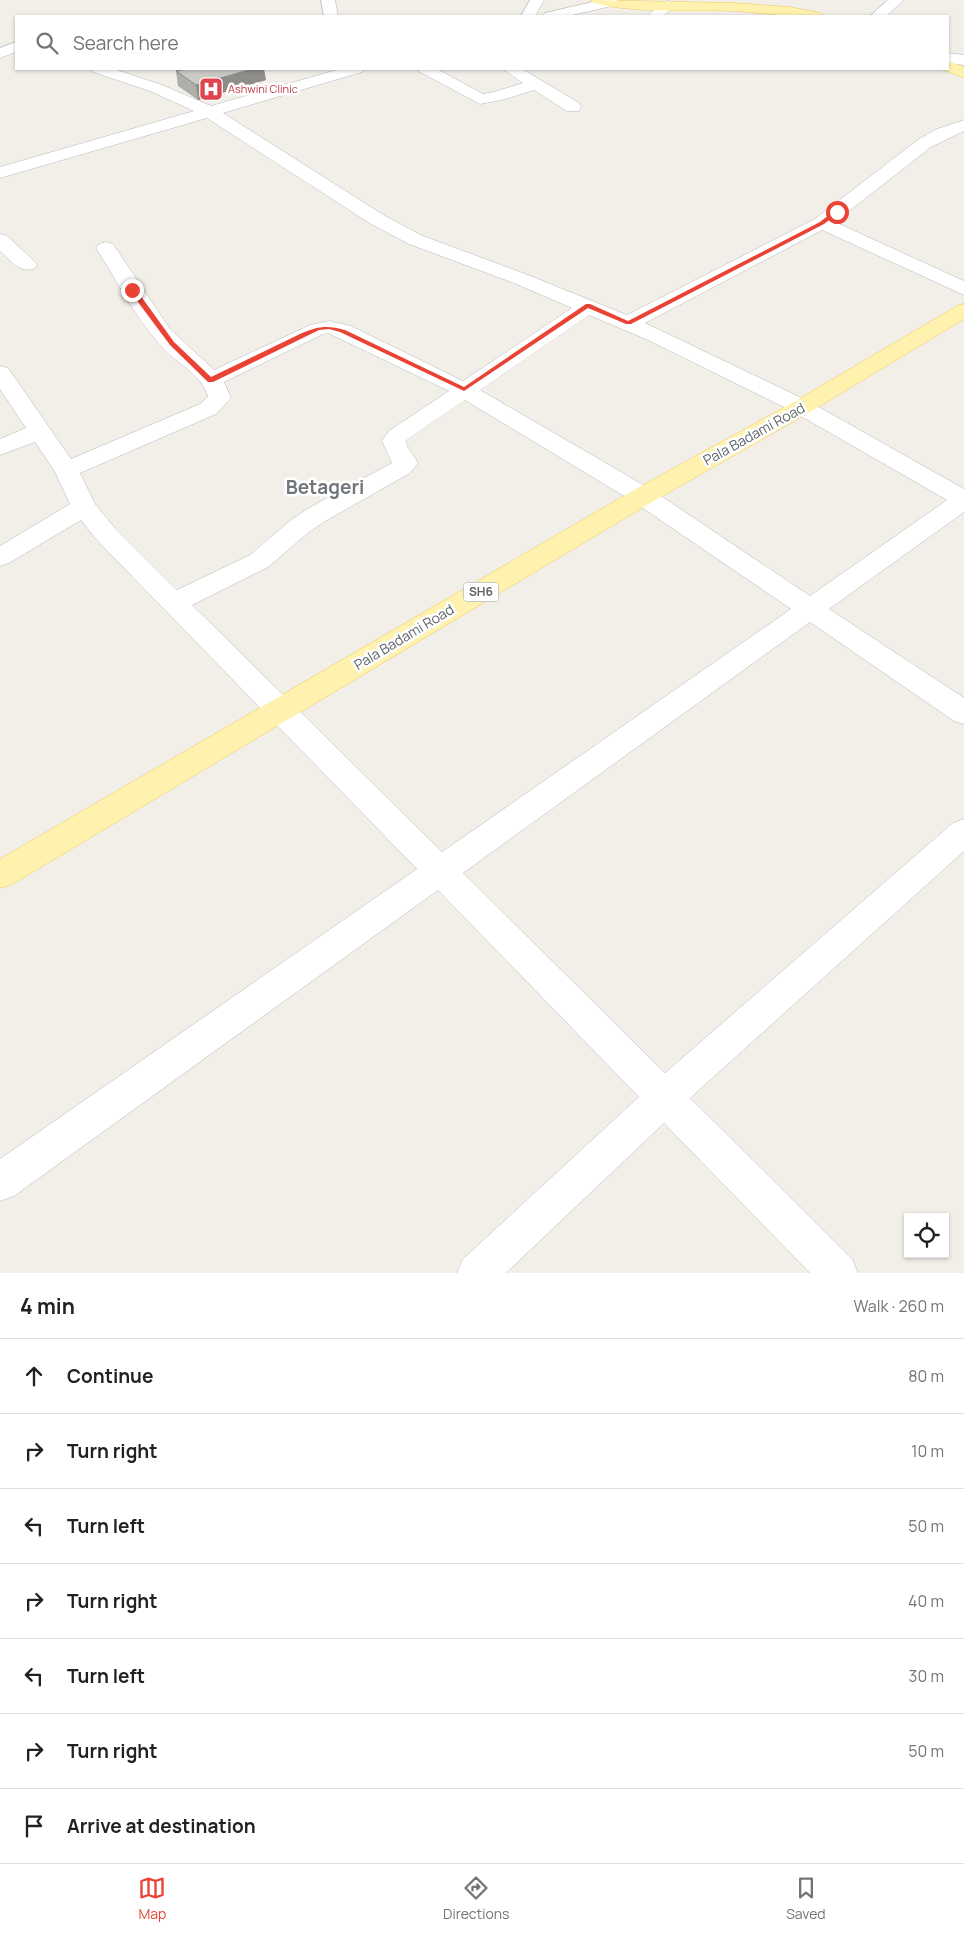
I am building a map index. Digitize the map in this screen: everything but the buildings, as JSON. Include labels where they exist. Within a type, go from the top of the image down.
[{"type":"main road","points":[[604,1],[752,7],[811,15]]},
{"type":"main road","points":[[949,66],[964,73]]},
{"type":"main road","name":"Pala Badami Road","points":[[0,875],[643,496],[802,407],[964,310]]},
{"type":"street","points":[[328,0],[331,15]]},
{"type":"street","points":[[529,15],[537,0]]},
{"type":"street","points":[[878,15],[897,0]]},
{"type":"street","points":[[554,15],[604,1]]},
{"type":"street","points":[[655,15],[669,5]]},
{"type":"street","points":[[0,36],[15,41]]},
{"type":"street","points":[[0,53],[15,47]]},
{"type":"street","points":[[949,58],[964,60]]},
{"type":"street","points":[[0,1182],[964,500],[802,407],[628,323],[416,240],[378,220],[210,112],[156,88],[102,70]]},
{"type":"street","points":[[0,173],[353,70]]},
{"type":"street","points":[[428,70],[480,99],[496,97],[537,84]]},
{"type":"street","points":[[516,70],[573,107]]},
{"type":"street","points":[[628,323],[822,223],[925,143],[943,133],[964,125]]},
{"type":"street","points":[[822,223],[964,289]]},
{"type":"street","points":[[0,240],[28,265]]},
{"type":"street","points":[[66,470],[208,409],[220,398],[219,390],[172,344],[155,323],[106,248]]},
{"type":"street","points":[[175,602],[259,560],[318,514],[401,468],[406,462],[395,446],[394,441],[397,436],[588,306]]},
{"type":"street","points":[[210,380],[317,329],[329,327],[342,331],[464,390],[643,496],[964,713]]},
{"type":"street","points":[[0,373],[66,470],[84,507],[105,533],[282,709],[438,871],[838,1273]]},
{"type":"street","points":[[0,448],[40,431]]},
{"type":"street","points":[[0,557],[84,507]]},
{"type":"street","points":[[477,1273],[664,1098],[964,832]]},
{"type":"place","name":"Ashwini Clinic","points":[[211,89]]},
{"type":"district","name":"Betageri","points":[[325,487]]},
{"type":"route","points":[[132,290],[172,344],[210,380],[304,334],[329,327],[342,331],[464,390],[588,306],[628,323],[822,223],[837,212]]}]
